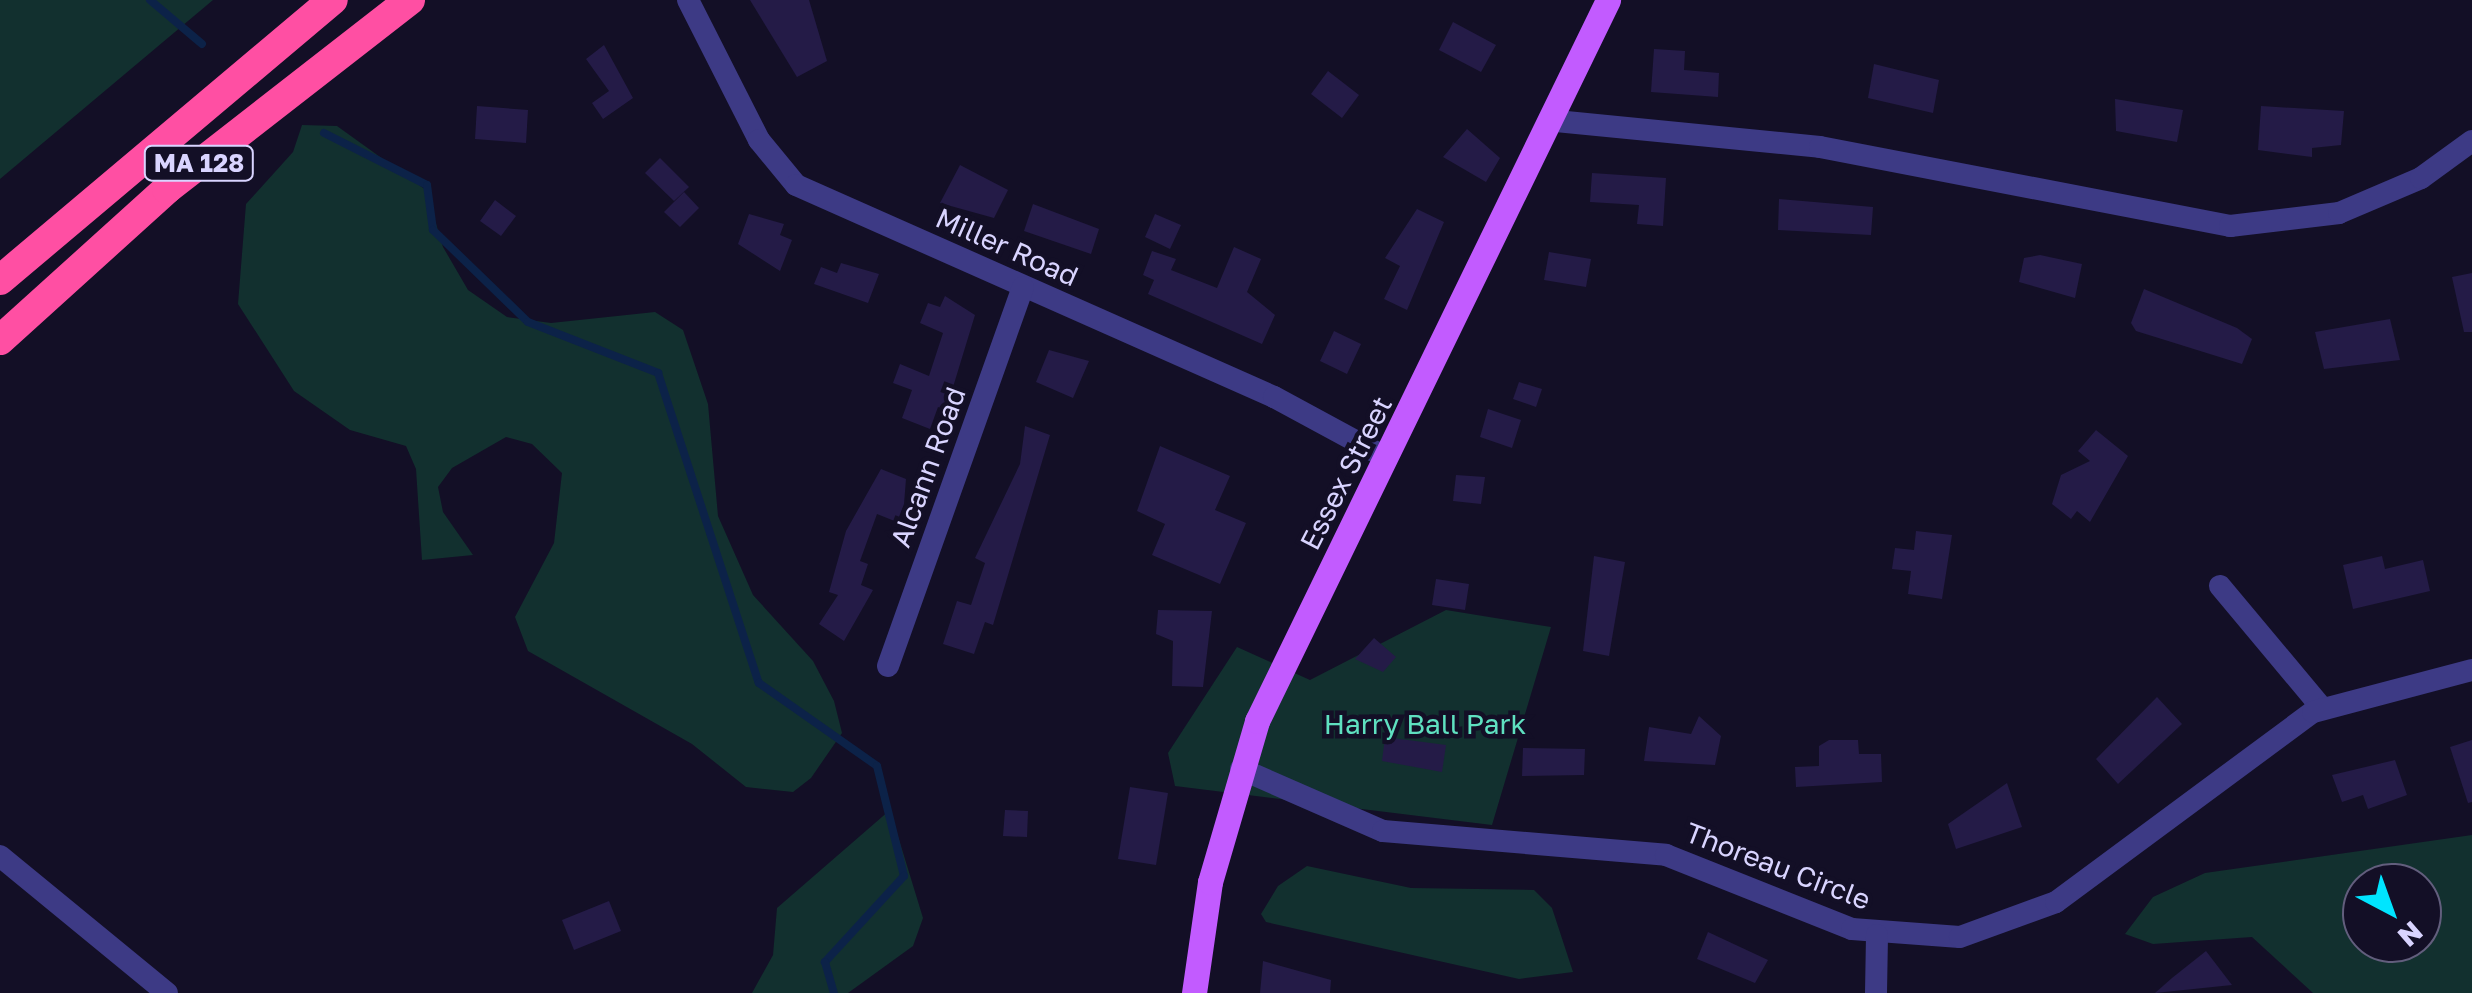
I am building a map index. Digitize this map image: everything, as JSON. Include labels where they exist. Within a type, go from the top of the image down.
[{"type":"highway","name":"MA 128","points":[[0,280],[334,0]]},
{"type":"highway","name":"MA 128","points":[[0,340],[166,190],[410,0]]},
{"type":"main road","name":"Essex Street","points":[[1194,993],[1241,769],[1387,458],[1556,121],[1608,0]]},
{"type":"street","name":"Miller Road","points":[[688,0],[759,140],[796,185],[1023,286],[1387,458]]},
{"type":"street","points":[[1556,121],[1820,148],[2230,226],[2339,214],[2421,178],[2472,141]]},
{"type":"street","name":"Alcann Road","points":[[888,666],[1023,286]]},
{"type":"street","points":[[2220,586],[2322,708]]},
{"type":"street","name":"Thoreau Circle","points":[[1241,769],[1383,831],[1666,856],[1878,935],[1960,936],[2040,911],[2322,708],[2472,670]]},
{"type":"street","points":[[0,856],[168,993]]},
{"type":"street","points":[[1876,993],[1878,935]]},
{"type":"green space","points":[[0,0],[213,0],[0,179]]},
{"type":"green space","points":[[302,125],[337,126],[426,190],[443,247],[468,290],[507,317],[551,323],[655,312],[683,330],[708,404],[718,516],[753,595],[813,661],[834,701],[842,733],[811,778],[793,792],[746,787],[692,744],[528,651],[515,617],[554,543],[562,473],[532,444],[506,437],[452,468],[438,487],[443,512],[473,555],[422,560],[416,469],[406,446],[350,430],[294,391],[238,304],[246,204],[293,152]]},
{"type":"green space","name":"Harry Ball Park","points":[[1446,610],[1551,627],[1492,825],[1175,786],[1168,753],[1237,647],[1310,680]]},
{"type":"green space","points":[[890,810],[923,918],[913,946],[848,993],[752,993],[773,955],[777,908]]},
{"type":"green space","points":[[2472,835],[2472,993],[2313,993],[2252,937],[2153,944],[2125,934],[2153,897],[2205,873]]},
{"type":"green space","points":[[1307,866],[1411,888],[1534,890],[1552,908],[1573,972],[1519,979],[1266,922],[1261,914],[1278,886]]},
{"type":"building","points":[[750,0],[809,0],[827,61],[797,77]]},
{"type":"building","points":[[1453,22],[1496,45],[1481,72],[1439,50]]},
{"type":"building","points":[[604,45],[633,98],[603,119],[592,103],[609,91],[586,59]]},
{"type":"building","points":[[1654,49],[1685,51],[1684,70],[1719,73],[1718,97],[1651,92]]},
{"type":"building","points":[[1874,64],[1939,80],[1933,113],[1868,98]]},
{"type":"building","points":[[1328,71],[1359,95],[1342,118],[1311,94]]},
{"type":"building","points":[[2115,99],[2183,110],[2177,142],[2116,131]]},
{"type":"building","points":[[477,106],[528,110],[526,143],[475,139]]},
{"type":"building","points":[[2261,106],[2344,111],[2341,145],[2312,148],[2312,157],[2258,150]]},
{"type":"building","points":[[1467,129],[1500,158],[1486,182],[1443,157]]},
{"type":"building","points":[[660,158],[689,187],[674,201],[645,173]]},
{"type":"building","points":[[960,165],[1008,190],[994,218],[940,203]]},
{"type":"building","points":[[1592,173],[1666,178],[1663,226],[1637,224],[1639,205],[1590,202]]},
{"type":"building","points":[[684,192],[699,208],[680,227],[664,212]]},
{"type":"building","points":[[1779,199],[1873,207],[1871,235],[1778,230]]},
{"type":"building","points":[[495,200],[516,216],[501,236],[480,221]]},
{"type":"building","points":[[1033,204],[1099,229],[1091,254],[1024,231]]},
{"type":"building","points":[[1417,209],[1444,222],[1407,310],[1384,299],[1400,266],[1385,258]]},
{"type":"building","points":[[749,214],[784,224],[780,235],[792,240],[780,271],[738,244]]},
{"type":"building","points":[[1155,214],[1181,225],[1170,249],[1145,237]]},
{"type":"building","points":[[1234,247],[1261,259],[1247,292],[1275,315],[1262,344],[1148,294],[1154,280],[1143,275],[1152,251],[1176,259],[1171,270],[1217,288]]},
{"type":"building","points":[[1549,252],[1591,259],[1586,287],[1544,280]]},
{"type":"building","points":[[2040,255],[2082,264],[2075,298],[2019,282],[2024,258]]},
{"type":"building","points":[[841,263],[879,274],[868,303],[814,284],[821,267],[837,273]]},
{"type":"building","points":[[2472,273],[2472,332],[2464,332],[2452,277]]},
{"type":"building","points":[[2144,289],[2237,328],[2252,339],[2242,364],[2136,331],[2131,323]]},
{"type":"building","points":[[945,296],[975,315],[946,410],[938,407],[930,429],[902,418],[912,390],[893,383],[900,364],[929,376],[943,333],[920,323],[928,303],[940,307]]},
{"type":"building","points":[[2390,319],[2400,360],[2324,369],[2315,332]]},
{"type":"building","points":[[1334,331],[1361,344],[1347,374],[1320,361]]},
{"type":"building","points":[[1049,350],[1089,361],[1073,398],[1036,382]]},
{"type":"building","points":[[1519,382],[1542,389],[1536,407],[1513,399]]},
{"type":"building","points":[[1488,409],[1521,420],[1512,448],[1480,437]]},
{"type":"building","points":[[1025,426],[1050,435],[993,625],[985,622],[974,654],[943,644],[957,601],[971,605],[985,563],[975,558],[1020,464]]},
{"type":"building","points":[[2096,430],[2128,456],[2090,522],[2077,511],[2071,519],[2052,504],[2061,475],[2090,461],[2078,451]]},
{"type":"building","points":[[1160,446],[1230,476],[1215,510],[1246,523],[1220,584],[1152,555],[1165,524],[1137,511]]},
{"type":"building","points":[[881,469],[906,479],[904,504],[897,522],[877,514],[860,561],[868,564],[861,585],[873,590],[844,641],[819,624],[838,595],[829,592],[846,531]]},
{"type":"building","points":[[1456,475],[1485,477],[1481,504],[1453,501]]},
{"type":"building","points":[[1916,531],[1952,535],[1942,599],[1908,594],[1911,571],[1892,569],[1895,548],[1914,550]]},
{"type":"building","points":[[1594,556],[1625,562],[1609,656],[1583,651]]},
{"type":"building","points":[[2382,556],[2385,569],[2423,560],[2430,591],[2353,609],[2343,565]]},
{"type":"building","points":[[1436,579],[1469,584],[1465,610],[1432,605]]},
{"type":"building","points":[[1158,610],[1212,611],[1203,687],[1172,686],[1173,641],[1156,634]]},
{"type":"building","points":[[1374,638],[1396,657],[1383,672],[1355,659]]},
{"type":"building","points":[[2157,697],[2182,724],[2118,784],[2096,759]]},
{"type":"building","points":[[1699,716],[1721,736],[1715,765],[1644,761],[1649,727],[1691,734]]},
{"type":"building","points":[[1385,737],[1446,745],[1442,772],[1382,761]]},
{"type":"building","points":[[1829,740],[1858,740],[1859,754],[1881,754],[1882,782],[1796,787],[1795,767],[1819,766],[1819,746]]},
{"type":"building","points":[[2472,740],[2472,802],[2468,803],[2450,747]]},
{"type":"building","points":[[1523,748],[1585,749],[1584,775],[1522,776]]},
{"type":"building","points":[[2395,760],[2407,795],[2368,809],[2363,795],[2342,802],[2332,775]]},
{"type":"building","points":[[2007,783],[2022,827],[1956,849],[1948,824]]},
{"type":"building","points":[[1130,787],[1168,793],[1156,865],[1118,859]]},
{"type":"building","points":[[1005,810],[1028,811],[1027,837],[1003,836]]},
{"type":"building","points":[[609,901],[621,931],[574,950],[562,920]]},
{"type":"building","points":[[1708,932],[1768,960],[1755,983],[1697,959]]},
{"type":"building","points":[[2206,951],[2232,985],[2155,993],[2172,978]]},
{"type":"building","points":[[1263,961],[1331,980],[1330,993],[1260,993]]},
{"type":"waterway","points":[[150,0],[202,44]]},
{"type":"waterway","points":[[324,133],[427,185],[433,230],[528,322],[658,373],[759,683],[877,766],[904,876],[825,962],[834,993]]}]
